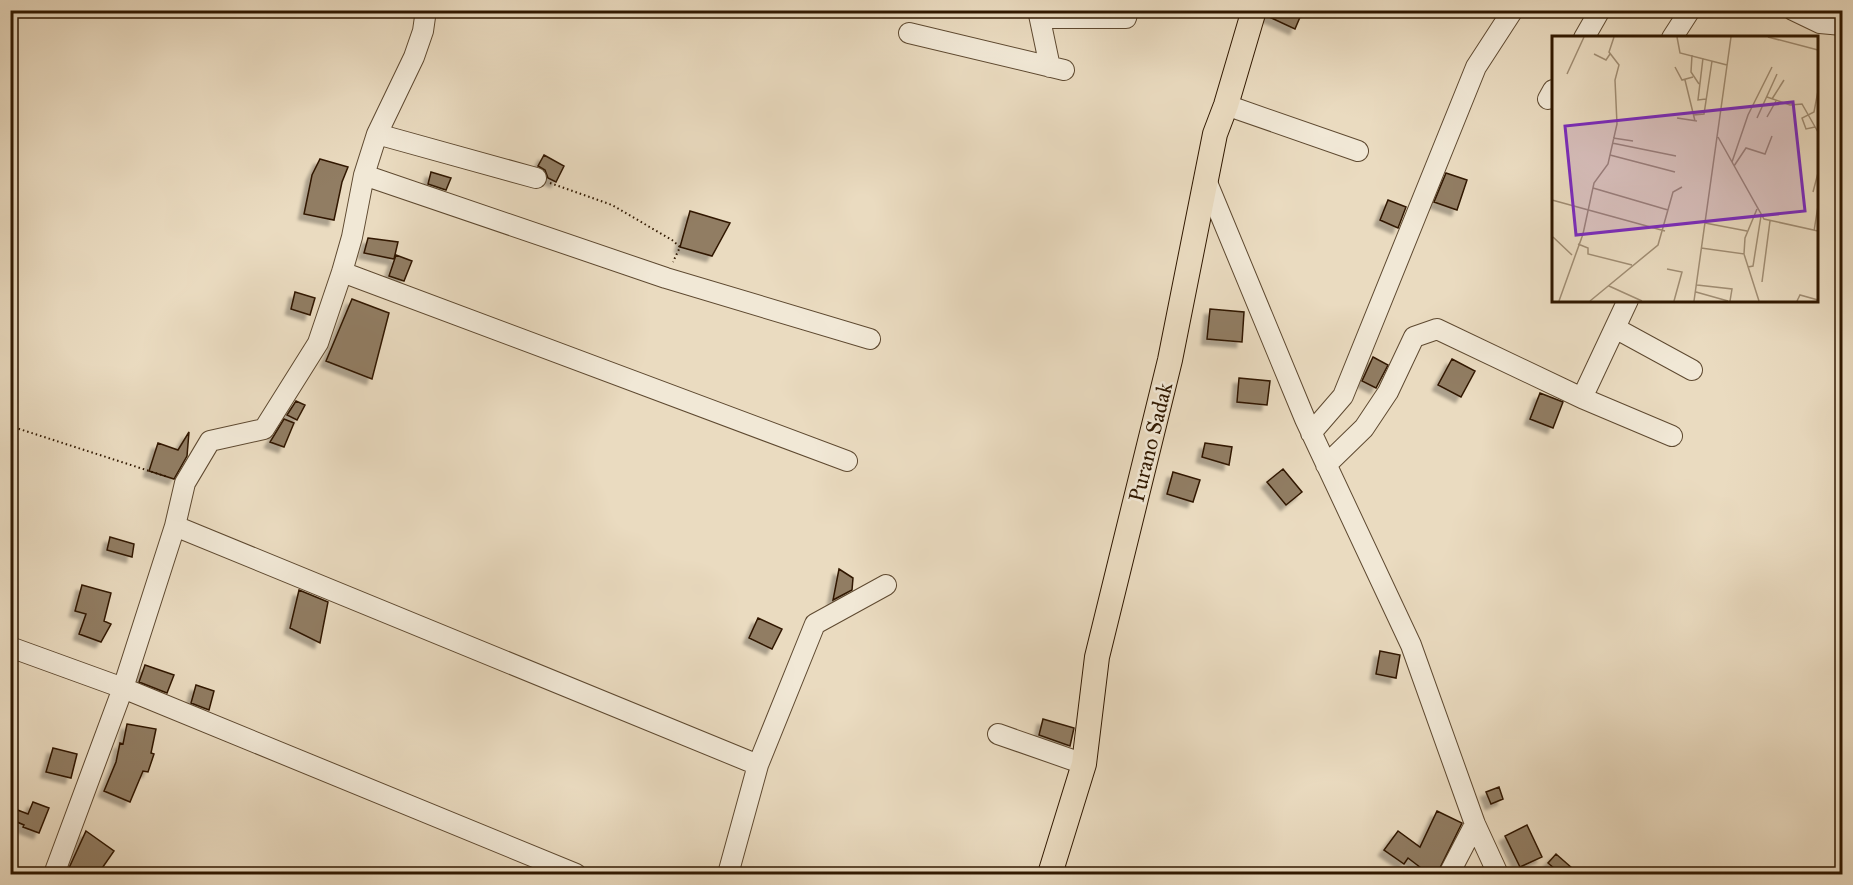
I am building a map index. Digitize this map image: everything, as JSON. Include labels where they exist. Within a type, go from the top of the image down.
[{"type":"main road","name":"Purano Sadak","points":[[1050,874],[1083,764],[1098,657],[1170,360],[1215,134],[1254,10]]},
{"type":"street","points":[[54,874],[123,688],[175,526],[185,483],[210,441],[264,429],[318,343],[352,237],[364,175],[377,134],[414,57],[423,31],[426,10]]},
{"type":"street","points":[[909,33],[1057,68],[1040,14],[1126,18],[1128,10]]},
{"type":"street","points":[[1311,433],[1343,396],[1476,67],[1513,10]]},
{"type":"street","points":[[1585,36],[1600,10]]},
{"type":"street","points":[[1673,36],[1690,10]]},
{"type":"street","points":[[1793,10],[1820,23],[1842,25]]},
{"type":"street","points":[[1226,105],[1358,151]]},
{"type":"street","points":[[377,134],[536,178]]},
{"type":"street","points":[[364,175],[666,278],[870,339]]},
{"type":"street","points":[[1206,180],[1311,433],[1411,645],[1475,824],[1498,874]]},
{"type":"street","points":[[342,272],[847,461]]},
{"type":"street","points":[[1582,398],[1627,302]]},
{"type":"street","points":[[1615,328],[1692,370]]},
{"type":"street","points":[[1326,465],[1364,428],[1388,392],[1414,337],[1437,329],[1582,398],[1672,436]]},
{"type":"street","points":[[175,526],[758,765]]},
{"type":"street","points":[[728,874],[758,765],[815,624],[886,585]]},
{"type":"street","points":[[10,647],[123,688],[576,874]]},
{"type":"street","points":[[998,734],[1083,764]]},
{"type":"street","points":[[1449,874],[1475,824]]},
{"type":"path","points":[[536,178],[612,205],[672,240],[680,247],[666,278]]},
{"type":"path","points":[[10,426],[185,483]]},
{"type":"building","points":[[1268,10],[1303,10],[1295,29],[1267,16]]},
{"type":"building","points":[[544,155],[564,166],[556,182],[548,178],[545,170],[538,166]]},
{"type":"building","points":[[320,159],[348,167],[342,182],[334,220],[304,214],[312,175]]},
{"type":"building","points":[[431,172],[451,178],[446,190],[428,184]]},
{"type":"building","points":[[1446,173],[1467,180],[1457,210],[1434,202]]},
{"type":"building","points":[[1388,200],[1406,207],[1398,228],[1380,220]]},
{"type":"building","points":[[690,211],[730,223],[712,256],[680,247]]},
{"type":"building","points":[[368,238],[398,242],[394,259],[364,253]]},
{"type":"building","points":[[396,255],[412,261],[404,281],[389,276]]},
{"type":"building","points":[[295,292],[315,298],[310,315],[291,309]]},
{"type":"building","points":[[352,299],[389,313],[372,379],[326,361]]},
{"type":"building","points":[[1210,309],[1244,312],[1242,342],[1207,339]]},
{"type":"building","points":[[1373,357],[1388,365],[1376,388],[1362,381]]},
{"type":"building","points":[[1452,359],[1475,371],[1461,397],[1438,385]]},
{"type":"building","points":[[1239,378],[1270,381],[1267,405],[1237,402]]},
{"type":"building","points":[[1540,393],[1563,402],[1553,428],[1530,419]]},
{"type":"building","points":[[296,401],[305,405],[297,420],[287,415]]},
{"type":"building","points":[[284,419],[294,423],[284,447],[270,442]]},
{"type":"building","points":[[189,432],[187,456],[174,479],[149,471],[158,443],[178,450]]},
{"type":"building","points":[[1205,443],[1232,447],[1229,465],[1202,457]]},
{"type":"building","points":[[1283,469],[1302,492],[1286,505],[1267,482]]},
{"type":"building","points":[[1173,472],[1200,480],[1193,502],[1167,494]]},
{"type":"building","points":[[110,537],[134,544],[132,557],[107,550]]},
{"type":"building","points":[[839,569],[853,578],[852,590],[833,600]]},
{"type":"building","points":[[82,585],[111,593],[104,621],[111,624],[101,642],[79,634],[86,614],[75,611]]},
{"type":"building","points":[[299,590],[328,602],[320,643],[290,628]]},
{"type":"building","points":[[758,618],[782,629],[772,649],[749,638]]},
{"type":"building","points":[[1380,651],[1400,655],[1396,678],[1376,674]]},
{"type":"building","points":[[145,665],[174,675],[167,693],[139,682]]},
{"type":"building","points":[[196,685],[214,691],[209,710],[191,703]]},
{"type":"building","points":[[1043,719],[1074,728],[1070,746],[1039,735]]},
{"type":"building","points":[[127,724],[156,729],[151,753],[154,754],[148,772],[143,771],[130,802],[104,791],[116,762],[120,743],[123,744]]},
{"type":"building","points":[[53,748],[77,754],[71,778],[46,772]]},
{"type":"building","points":[[1499,787],[1503,799],[1491,804],[1486,792]]},
{"type":"building","points":[[33,802],[49,808],[39,833],[10,819],[15,809],[28,814]]},
{"type":"building","points":[[1437,811],[1462,823],[1437,874],[1429,874],[1408,858],[1404,864],[1384,850],[1398,831],[1420,847]]},
{"type":"building","points":[[1527,825],[1542,857],[1520,867],[1505,836]]},
{"type":"building","points":[[86,831],[114,851],[98,874],[78,874],[69,868]]},
{"type":"building","points":[[1556,854],[1572,868],[1566,874],[1561,874],[1548,863]]}]
